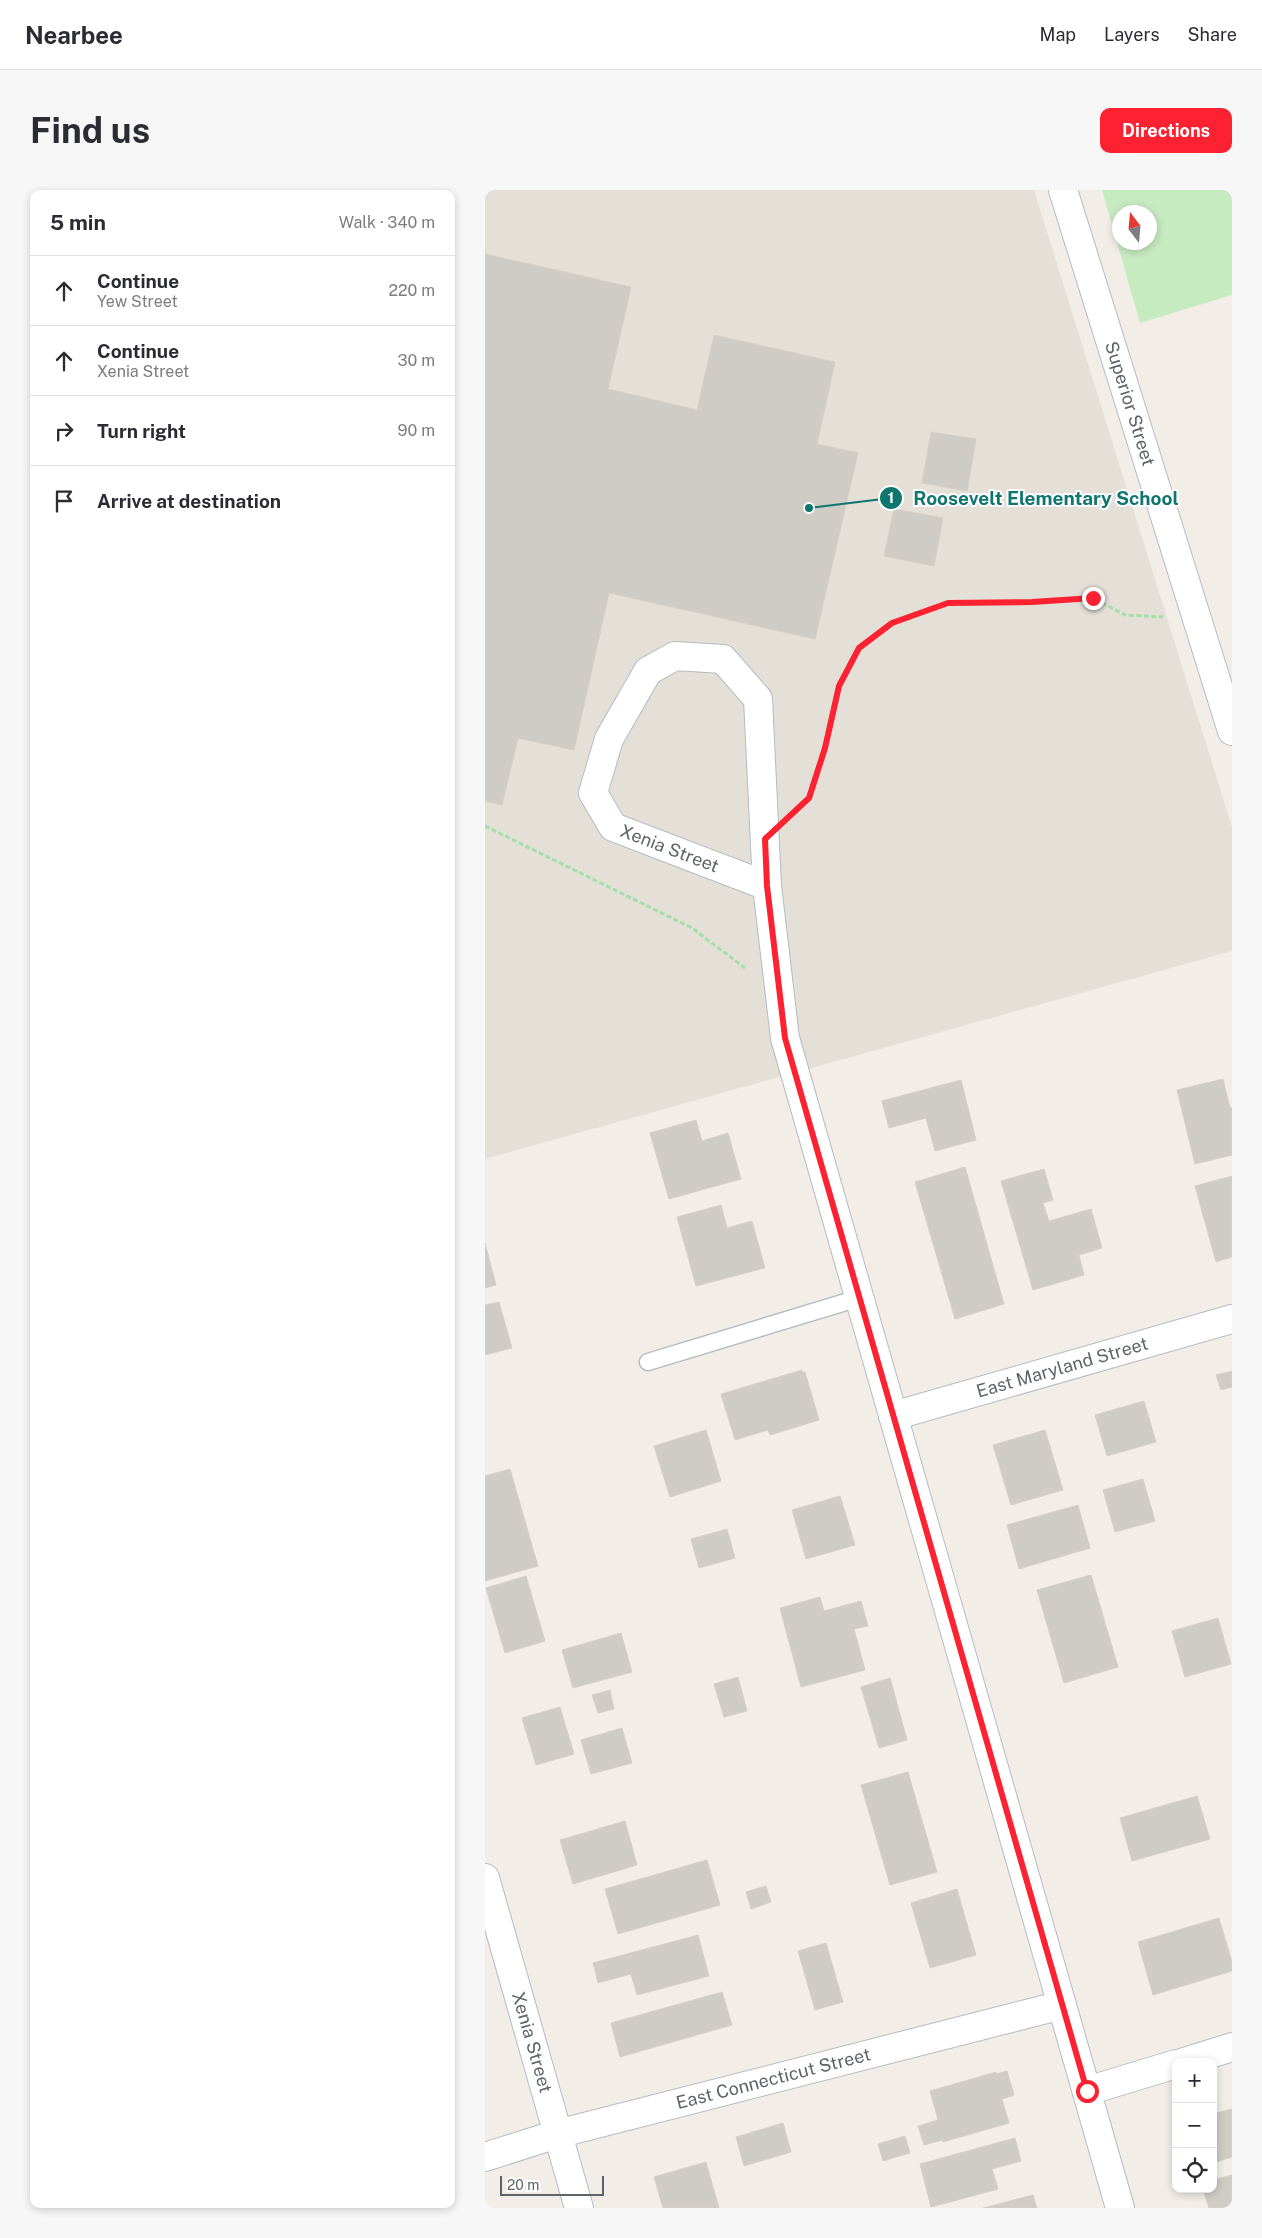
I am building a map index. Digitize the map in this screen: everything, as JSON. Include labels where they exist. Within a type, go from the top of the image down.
[{"type":"street","name":"Superior Street","points":[[1063,190],[1232,731]]},
{"type":"street","name":"Xenia Street","points":[[767,886],[613,827],[593,793],[609,739],[648,671],[675,656],[723,659],[758,699],[767,886],[785,1038],[1120,2208]]},
{"type":"street","name":"East Maryland Street","points":[[893,1416],[1232,1318]]},
{"type":"street","name":"Xenia Street","points":[[485,1878],[579,2208]]},
{"type":"street","name":"East Connecticut Street","points":[[485,2157],[557,2134],[1062,2005]]},
{"type":"street","points":[[1196,2058],[1232,2047]]},
{"type":"street","points":[[1087,2091],[1172,2065]]},
{"type":"lane","points":[[648,1362],[859,1298]]},
{"type":"path","points":[[765,839],[809,798],[825,748],[839,686],[859,648],[892,623],[948,603],[1032,602],[1093,598],[1125,615],[1197,619]]},
{"type":"path","points":[[485,826],[693,928],[746,969]]},
{"type":"shaded area","points":[[485,190],[1034,190],[1232,827],[1232,951],[485,1159]]},
{"type":"green space","points":[[1102,190],[1232,190],[1232,295],[1140,323],[1119,250],[1157,250],[1157,205],[1112,205],[1112,225]]},
{"type":"building","points":[[485,254],[631,287],[608,389],[697,410],[714,335],[835,362],[817,444],[858,453],[815,639],[609,593],[574,750],[518,738],[502,805],[485,801]]},
{"type":"building","points":[[931,432],[976,439],[967,491],[922,483]]},
{"type":"building","points":[[894,509],[943,518],[934,566],[884,556]]},
{"type":"building","points":[[1223,1079],[1230,1108],[1232,1108],[1232,1155],[1195,1164],[1177,1090]]},
{"type":"building","points":[[961,1080],[976,1140],[935,1151],[926,1118],[889,1128],[882,1101]]},
{"type":"building","points":[[696,1120],[702,1141],[728,1133],[741,1179],[669,1199],[650,1133]]},
{"type":"building","points":[[965,1167],[1004,1304],[955,1319],[915,1182]]},
{"type":"building","points":[[1044,1169],[1053,1200],[1043,1203],[1049,1221],[1091,1209],[1102,1248],[1079,1255],[1084,1275],[1033,1290],[1001,1181]]},
{"type":"building","points":[[1232,1176],[1232,1257],[1216,1262],[1195,1186]]},
{"type":"building","points":[[721,1205],[727,1228],[752,1221],[765,1268],[696,1286],[677,1217]]},
{"type":"building","points":[[485,1243],[496,1285],[485,1288]]},
{"type":"building","points":[[499,1302],[512,1348],[485,1355],[485,1305]]},
{"type":"building","points":[[802,1370],[802,1372],[805,1372],[819,1420],[770,1435],[768,1430],[735,1440],[721,1394]]},
{"type":"building","points":[[1232,1371],[1232,1387],[1221,1390],[1216,1375]]},
{"type":"building","points":[[1144,1401],[1156,1442],[1107,1456],[1095,1415]]},
{"type":"building","points":[[706,1430],[721,1481],[670,1497],[654,1446]]},
{"type":"building","points":[[1045,1430],[1063,1490],[1011,1505],[993,1445]]},
{"type":"building","points":[[510,1469],[538,1566],[485,1581],[485,1476]]},
{"type":"building","points":[[1143,1479],[1155,1521],[1115,1532],[1103,1490]]},
{"type":"building","points":[[840,1496],[855,1545],[806,1559],[792,1510]]},
{"type":"building","points":[[1078,1505],[1090,1548],[1019,1569],[1007,1525]]},
{"type":"building","points":[[727,1529],[735,1558],[699,1568],[691,1539]]},
{"type":"building","points":[[1091,1575],[1118,1667],[1064,1683],[1037,1590]]},
{"type":"building","points":[[526,1576],[545,1641],[505,1653],[486,1588]]},
{"type":"building","points":[[820,1597],[824,1611],[861,1601],[868,1626],[854,1629],[865,1670],[801,1687],[780,1608]]},
{"type":"building","points":[[1218,1618],[1231,1664],[1185,1677],[1172,1631]]},
{"type":"building","points":[[621,1633],[632,1672],[573,1688],[562,1650]]},
{"type":"building","points":[[738,1677],[747,1711],[724,1717],[714,1684]]},
{"type":"building","points":[[890,1678],[907,1740],[879,1748],[861,1687]]},
{"type":"building","points":[[610,1690],[614,1709],[598,1713],[592,1695]]},
{"type":"building","points":[[560,1707],[574,1754],[536,1765],[522,1718]]},
{"type":"building","points":[[622,1728],[632,1763],[591,1774],[581,1740]]},
{"type":"building","points":[[908,1772],[937,1872],[890,1885],[861,1785]]},
{"type":"building","points":[[1197,1796],[1210,1839],[1132,1861],[1120,1818]]},
{"type":"building","points":[[625,1821],[637,1865],[573,1884],[560,1840]]},
{"type":"building","points":[[707,1860],[720,1905],[618,1934],[605,1889]]},
{"type":"building","points":[[766,1886],[771,1902],[751,1909],[746,1892]]},
{"type":"building","points":[[957,1889],[976,1955],[930,1968],[911,1903]]},
{"type":"building","points":[[1219,1918],[1232,1962],[1232,1971],[1153,1995],[1138,1942]]},
{"type":"building","points":[[698,1935],[709,1976],[637,1995],[631,1974],[598,1983],[593,1963]]},
{"type":"building","points":[[826,1943],[843,2002],[815,2010],[798,1951]]},
{"type":"building","points":[[722,1992],[732,2025],[620,2057],[611,2023]]},
{"type":"building","points":[[1007,2071],[1014,2095],[1002,2099],[1009,2123],[943,2142],[943,2140],[924,2145],[918,2126],[938,2120],[930,2091],[996,2072],[997,2074]]},
{"type":"building","points":[[1232,2109],[1232,2157],[1217,2162],[1217,2148],[1217,2113]]},
{"type":"building","points":[[783,2123],[791,2152],[744,2166],[736,2137]]},
{"type":"building","points":[[905,2136],[910,2153],[883,2161],[878,2144]]},
{"type":"building","points":[[1015,2138],[1021,2161],[992,2169],[998,2189],[931,2207],[920,2164]]},
{"type":"building","points":[[706,2162],[719,2208],[663,2208],[654,2177]]},
{"type":"building","points":[[1232,2175],[1232,2208],[1209,2208],[1204,2193],[1217,2193],[1217,2179]]},
{"type":"building","points":[[1033,2195],[1037,2208],[983,2208]]},
{"type":"place","name":"Roosevelt Elementary School","points":[[809,508]]},
{"type":"route","points":[[1087,2091],[785,1038],[767,886],[765,839],[809,798],[825,748],[839,686],[859,648],[892,623],[948,603],[1032,602],[1093,598]]}]
